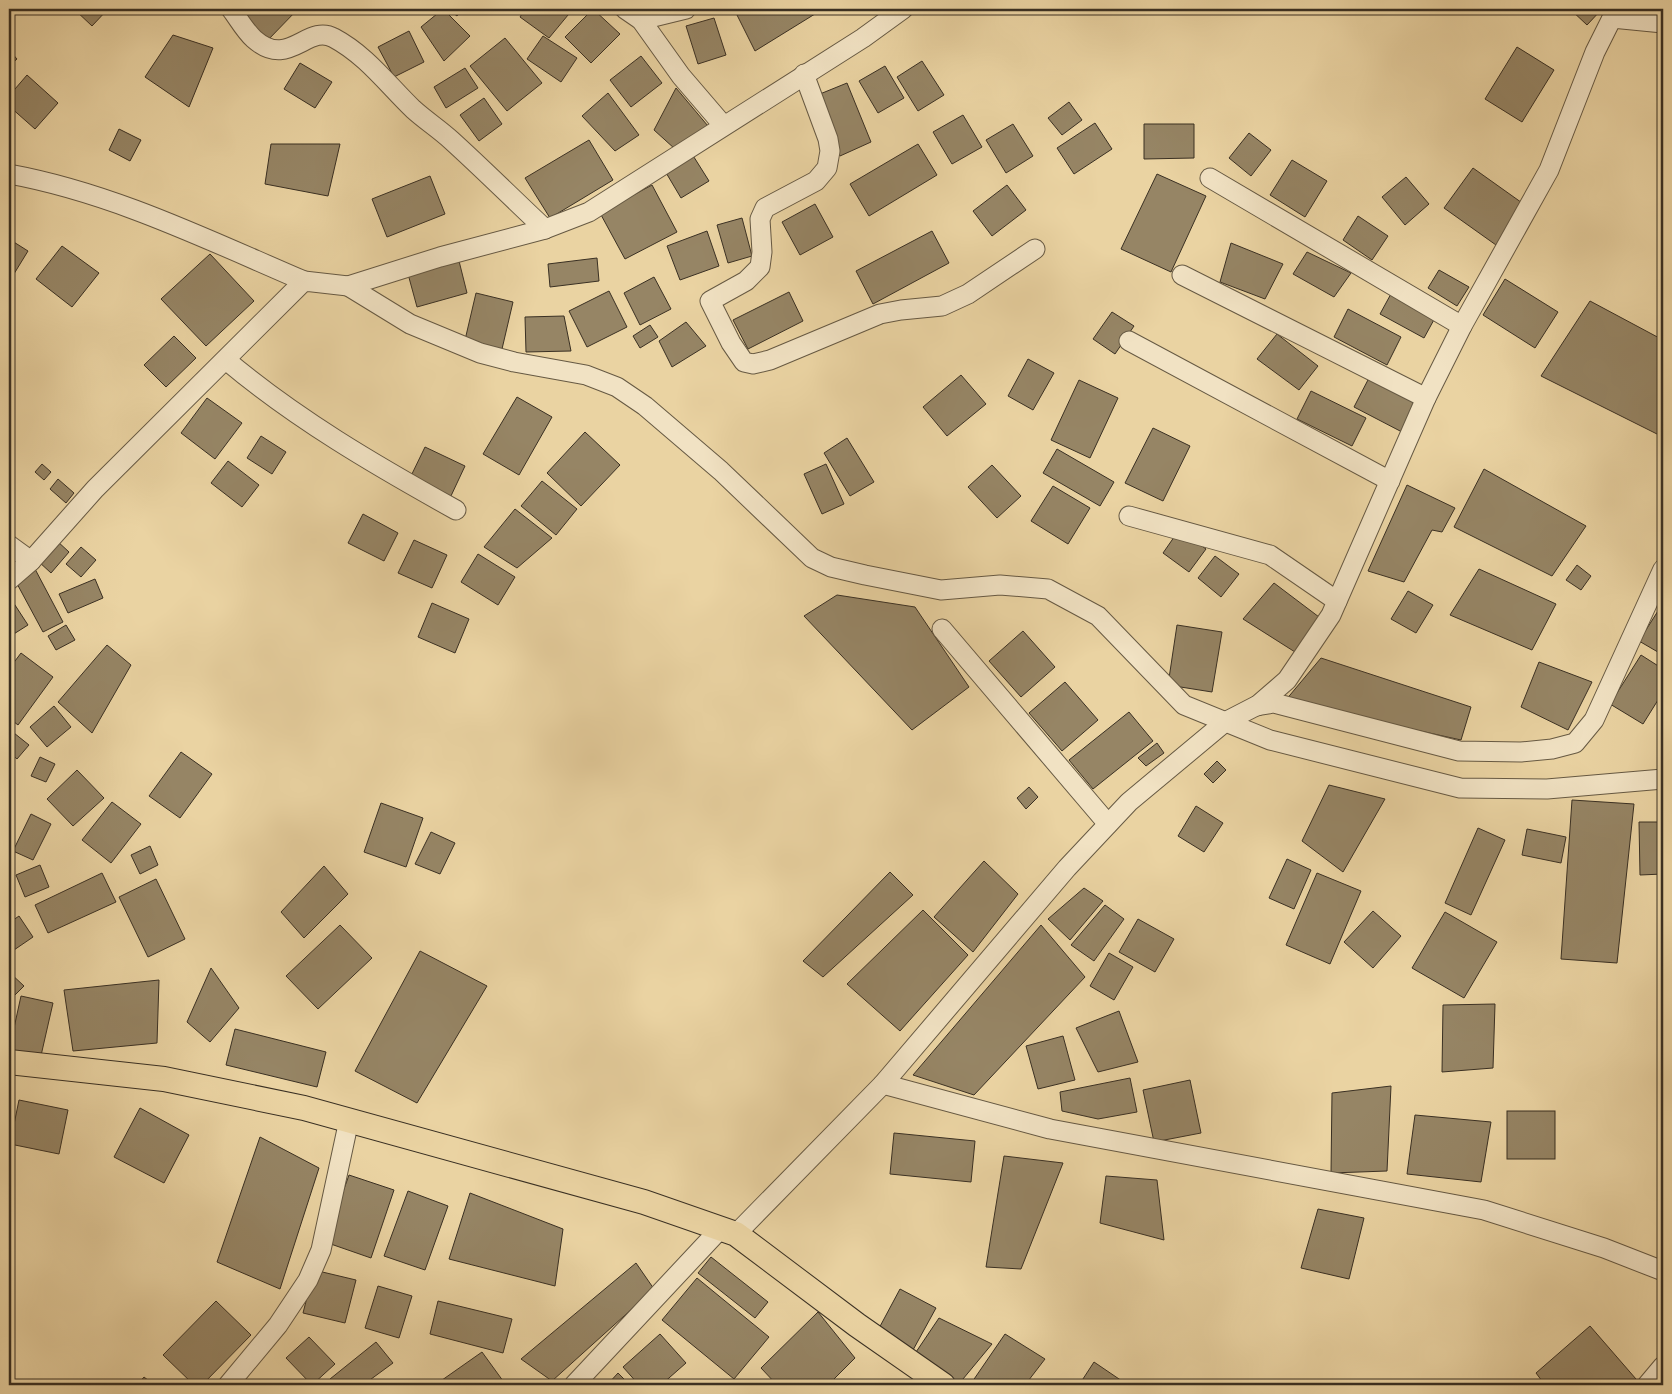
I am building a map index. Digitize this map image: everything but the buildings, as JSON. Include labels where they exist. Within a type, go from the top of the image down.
[{"type":"main road","points":[[9,1062],[164,1079],[304,1108],[644,1202],[728,1231],[943,1385]]},
{"type":"street","points":[[230,9],[254,39],[273,49],[292,48],[313,37],[324,34],[345,45],[368,62],[400,96],[450,139],[545,229]]},
{"type":"street","points":[[625,9],[641,20],[681,76],[723,125]]},
{"type":"street","points":[[641,20],[686,9]]},
{"type":"street","points":[[9,174],[39,179],[116,202],[167,221],[304,281],[348,286],[440,257],[545,229],[589,212],[723,125],[863,38],[903,9]]},
{"type":"street","points":[[574,1385],[728,1231],[883,1084],[1067,868],[1130,802],[1225,722],[1256,706],[1287,680],[1313,644],[1337,601],[1426,398],[1462,326],[1549,170],[1595,52],[1616,14],[1663,23]]},
{"type":"street","points":[[804,74],[828,139],[830,151],[826,168],[816,181],[765,208],[760,219],[762,252],[760,267],[746,281],[710,301],[731,343],[744,362],[753,364],[770,360],[880,314],[942,306],[968,294],[1035,249]]},
{"type":"street","points":[[1210,178],[1462,326]]},
{"type":"street","points":[[1182,274],[1426,398]]},
{"type":"street","points":[[9,580],[31,561],[95,489],[304,281]]},
{"type":"street","points":[[348,286],[410,324],[480,353],[514,362],[586,374],[617,387],[645,406],[721,471],[812,558],[831,567],[902,584],[942,590],[1000,585],[1048,590],[1098,616],[1184,706],[1270,740],[1460,788],[1547,789],[1663,779]]},
{"type":"street","points":[[1129,341],[1390,481]]},
{"type":"street","points":[[226,360],[259,388],[311,424],[377,466],[456,510]]},
{"type":"street","points":[[1128,516],[1270,555],[1337,601]]},
{"type":"street","points":[[9,545],[31,561]]},
{"type":"street","points":[[1256,706],[1274,703],[1459,751],[1521,752],[1552,749],[1575,743],[1594,720],[1663,569]]},
{"type":"street","points":[[942,629],[1108,824]]},
{"type":"street","points":[[883,1084],[1050,1129],[1484,1210],[1604,1248],[1663,1271]]},
{"type":"street","points":[[228,1385],[278,1325],[308,1280],[321,1250],[349,1120]]},
{"type":"street","points":[[1647,1385],[1663,1366]]}]
